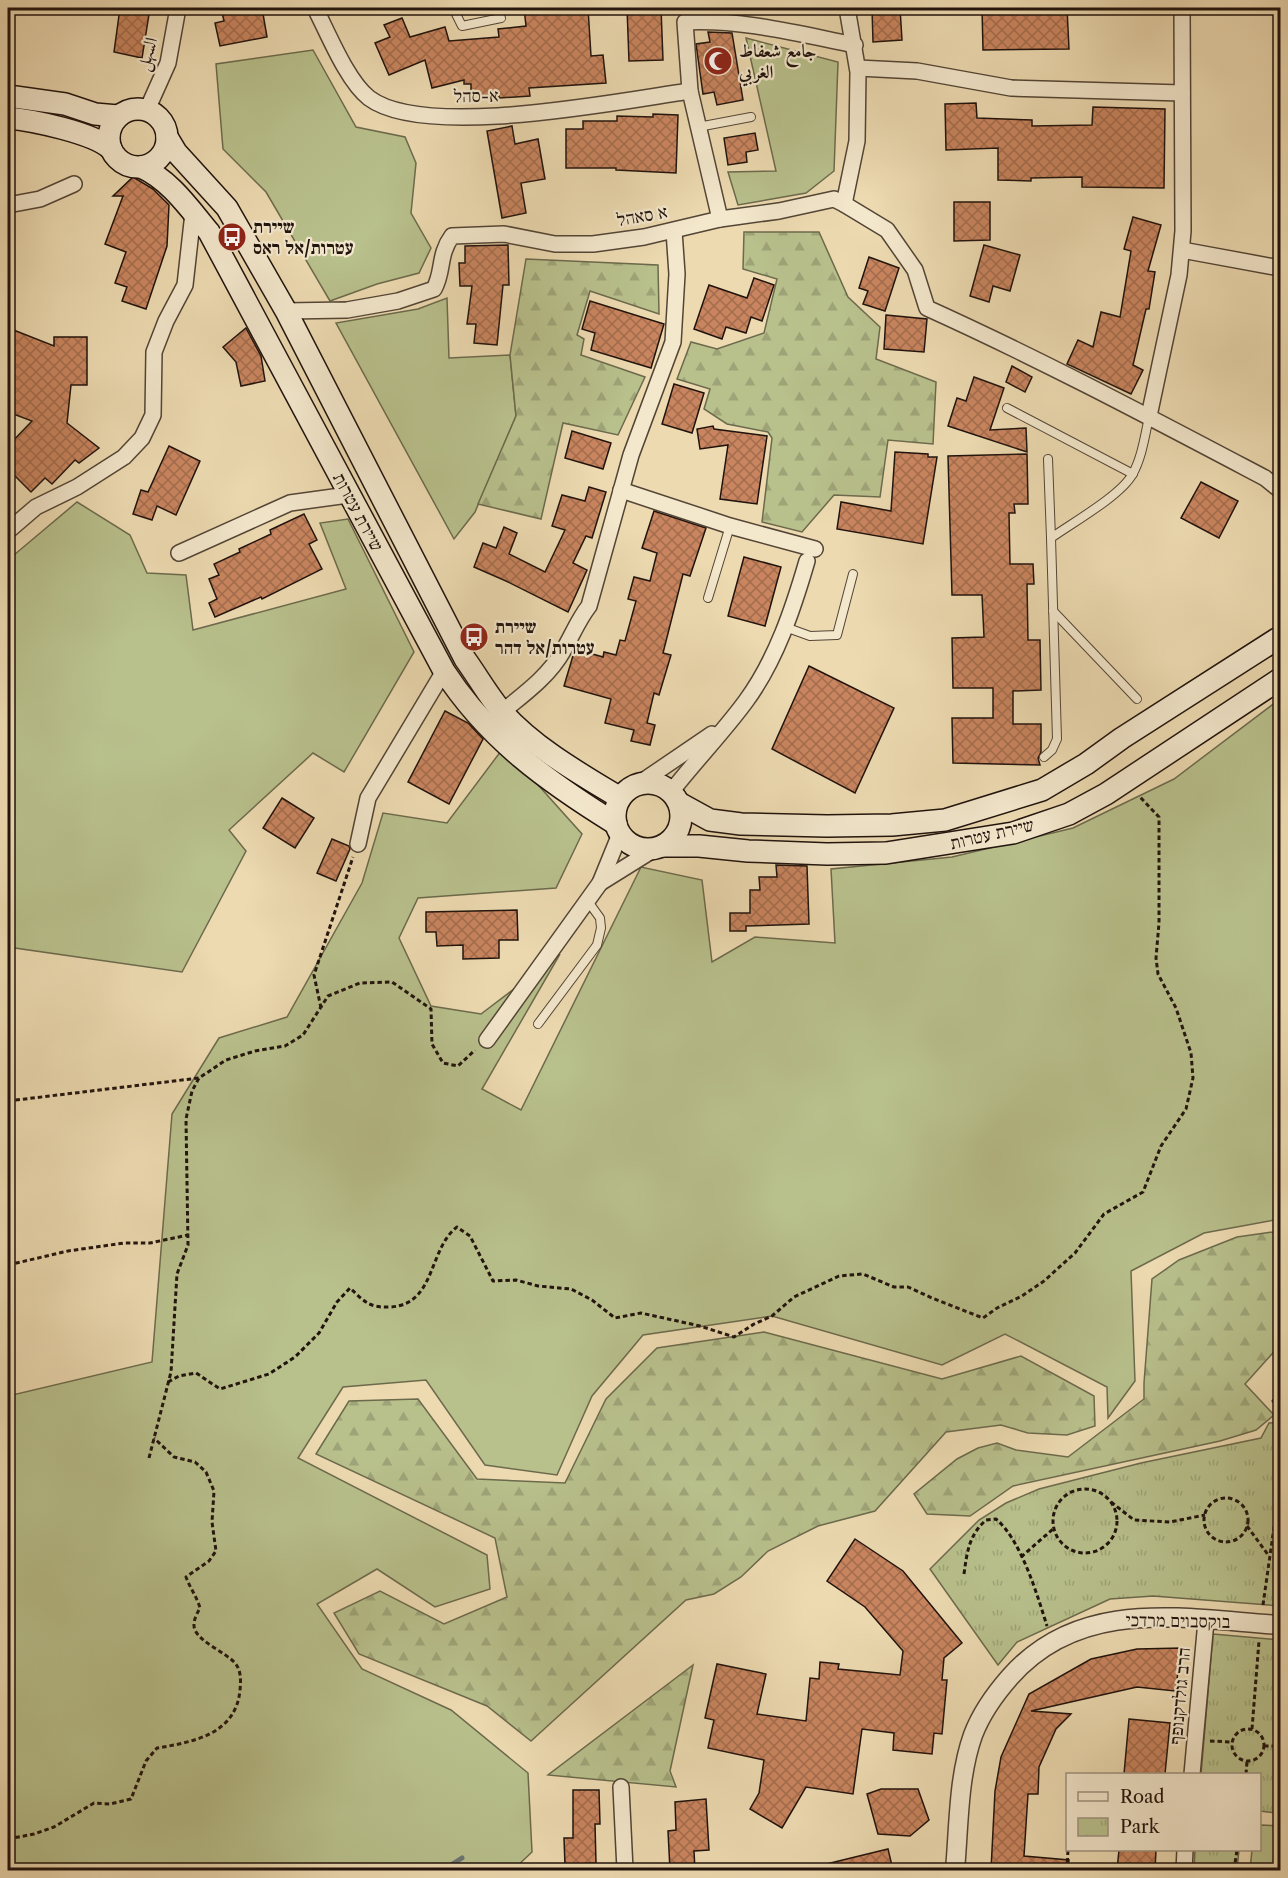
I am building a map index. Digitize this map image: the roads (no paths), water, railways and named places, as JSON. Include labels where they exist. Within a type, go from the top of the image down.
[{"type":"main road","points":[[8,96],[66,104],[95,114],[118,116]]},
{"type":"main road","points":[[8,118],[49,126],[103,141],[116,158],[124,164],[141,167],[151,164],[166,147],[165,127],[160,118],[147,110],[137,108],[127,110],[118,116],[110,129],[111,149]]},
{"type":"main road","name":"שיירת עטרות","points":[[167,137],[176,152],[227,207],[286,311],[465,659],[502,711],[550,755],[629,791]]},
{"type":"main road","name":"שיירת עטרות","points":[[141,167],[154,173],[180,197],[209,232],[348,495],[459,695],[499,739],[567,794],[618,829]]},
{"type":"main road","name":"שיירת עטרות","points":[[677,800],[710,820],[741,824],[892,825],[945,820],[1042,790],[1086,764],[1122,738],[1281,637]]},
{"type":"main road","name":"שיירת עטרות","points":[[658,848],[699,846],[748,852],[886,853],[1013,833],[1069,814],[1125,782],[1281,679]]},
{"type":"main road","points":[[658,784],[668,790],[677,800],[681,820],[678,831],[658,848],[641,849],[628,843],[618,829],[615,813],[629,791],[658,784]]},
{"type":"street","name":"السهل","points":[[147,110],[168,63],[178,8]]},
{"type":"street","name":"א-סהל","points":[[315,8],[342,61],[357,84],[369,98],[396,111],[451,117],[497,117],[690,91]]},
{"type":"street","points":[[847,8],[858,68],[857,141],[844,204],[887,230],[915,270],[927,308],[1022,351],[1149,416],[1265,478],[1281,490]]},
{"type":"street","points":[[1149,416],[1179,275],[1182,250],[1182,8]]},
{"type":"street","points":[[720,219],[690,91],[684,15],[707,21],[738,23],[855,45]]},
{"type":"street","points":[[858,68],[917,71],[1011,88],[1182,93]]},
{"type":"street","points":[[8,205],[40,199],[74,184]]},
{"type":"street","name":"א סאהל","points":[[286,311],[347,310],[398,301],[434,290],[439,280],[444,248],[452,236],[504,234],[555,244],[593,244],[674,231],[720,219],[778,211],[834,199],[844,204]]},
{"type":"street","points":[[8,531],[36,507],[77,486],[124,457],[142,438],[153,415],[154,351],[166,321],[185,285],[193,213]]},
{"type":"street","points":[[502,711],[539,682],[562,653],[580,617],[589,606],[631,455],[673,342],[677,274],[674,231]]},
{"type":"street","points":[[1182,250],[1281,268]]},
{"type":"street","points":[[621,490],[811,555],[785,627],[758,682],[747,700],[675,787],[677,800]]},
{"type":"street","points":[[179,553],[290,503],[348,495]]},
{"type":"street","points":[[358,844],[368,798],[444,671]]},
{"type":"street","points":[[629,791],[729,722]]},
{"type":"street","points":[[487,1040],[600,882],[618,829]]},
{"type":"street","points":[[600,882],[658,848]]},
{"type":"street","name":"בוקסבוים מרדכי","points":[[954,1870],[962,1791],[973,1735],[985,1710],[1003,1685],[1020,1665],[1043,1647],[1090,1625],[1141,1617],[1281,1625]]},
{"type":"street","name":"הרב גולדקנופף","points":[[1192,1773],[1206,1621]]},
{"type":"street","points":[[621,1787],[625,1870]]},
{"type":"street","points":[[1184,1870],[1185,1851]]},
{"type":"lane","points":[[453,8],[462,26],[501,18]]},
{"type":"lane","points":[[698,127],[751,117]]},
{"type":"lane","points":[[1007,408],[1133,474]]},
{"type":"lane","points":[[1051,538],[1110,497],[1133,474],[1149,416]]},
{"type":"lane","points":[[1044,757],[1052,750],[1057,739],[1048,459]]},
{"type":"lane","points":[[708,598],[730,526]]},
{"type":"lane","points":[[785,627],[810,636],[837,635],[853,574]]},
{"type":"lane","points":[[1053,611],[1137,699]]},
{"type":"lane","points":[[538,1024],[597,945],[601,928],[600,918],[587,900]]},
{"type":"waterway","points":[[443,1870],[462,1858]]},
{"type":"place","name":"جامع شعفاط الغربي","points":[[718,61]]},
{"type":"place","name":"שיירת עטרות/אל ראס","points":[[232,237]]},
{"type":"place","name":"שיירת עטרות/אל דהר","points":[[474,637]]}]
